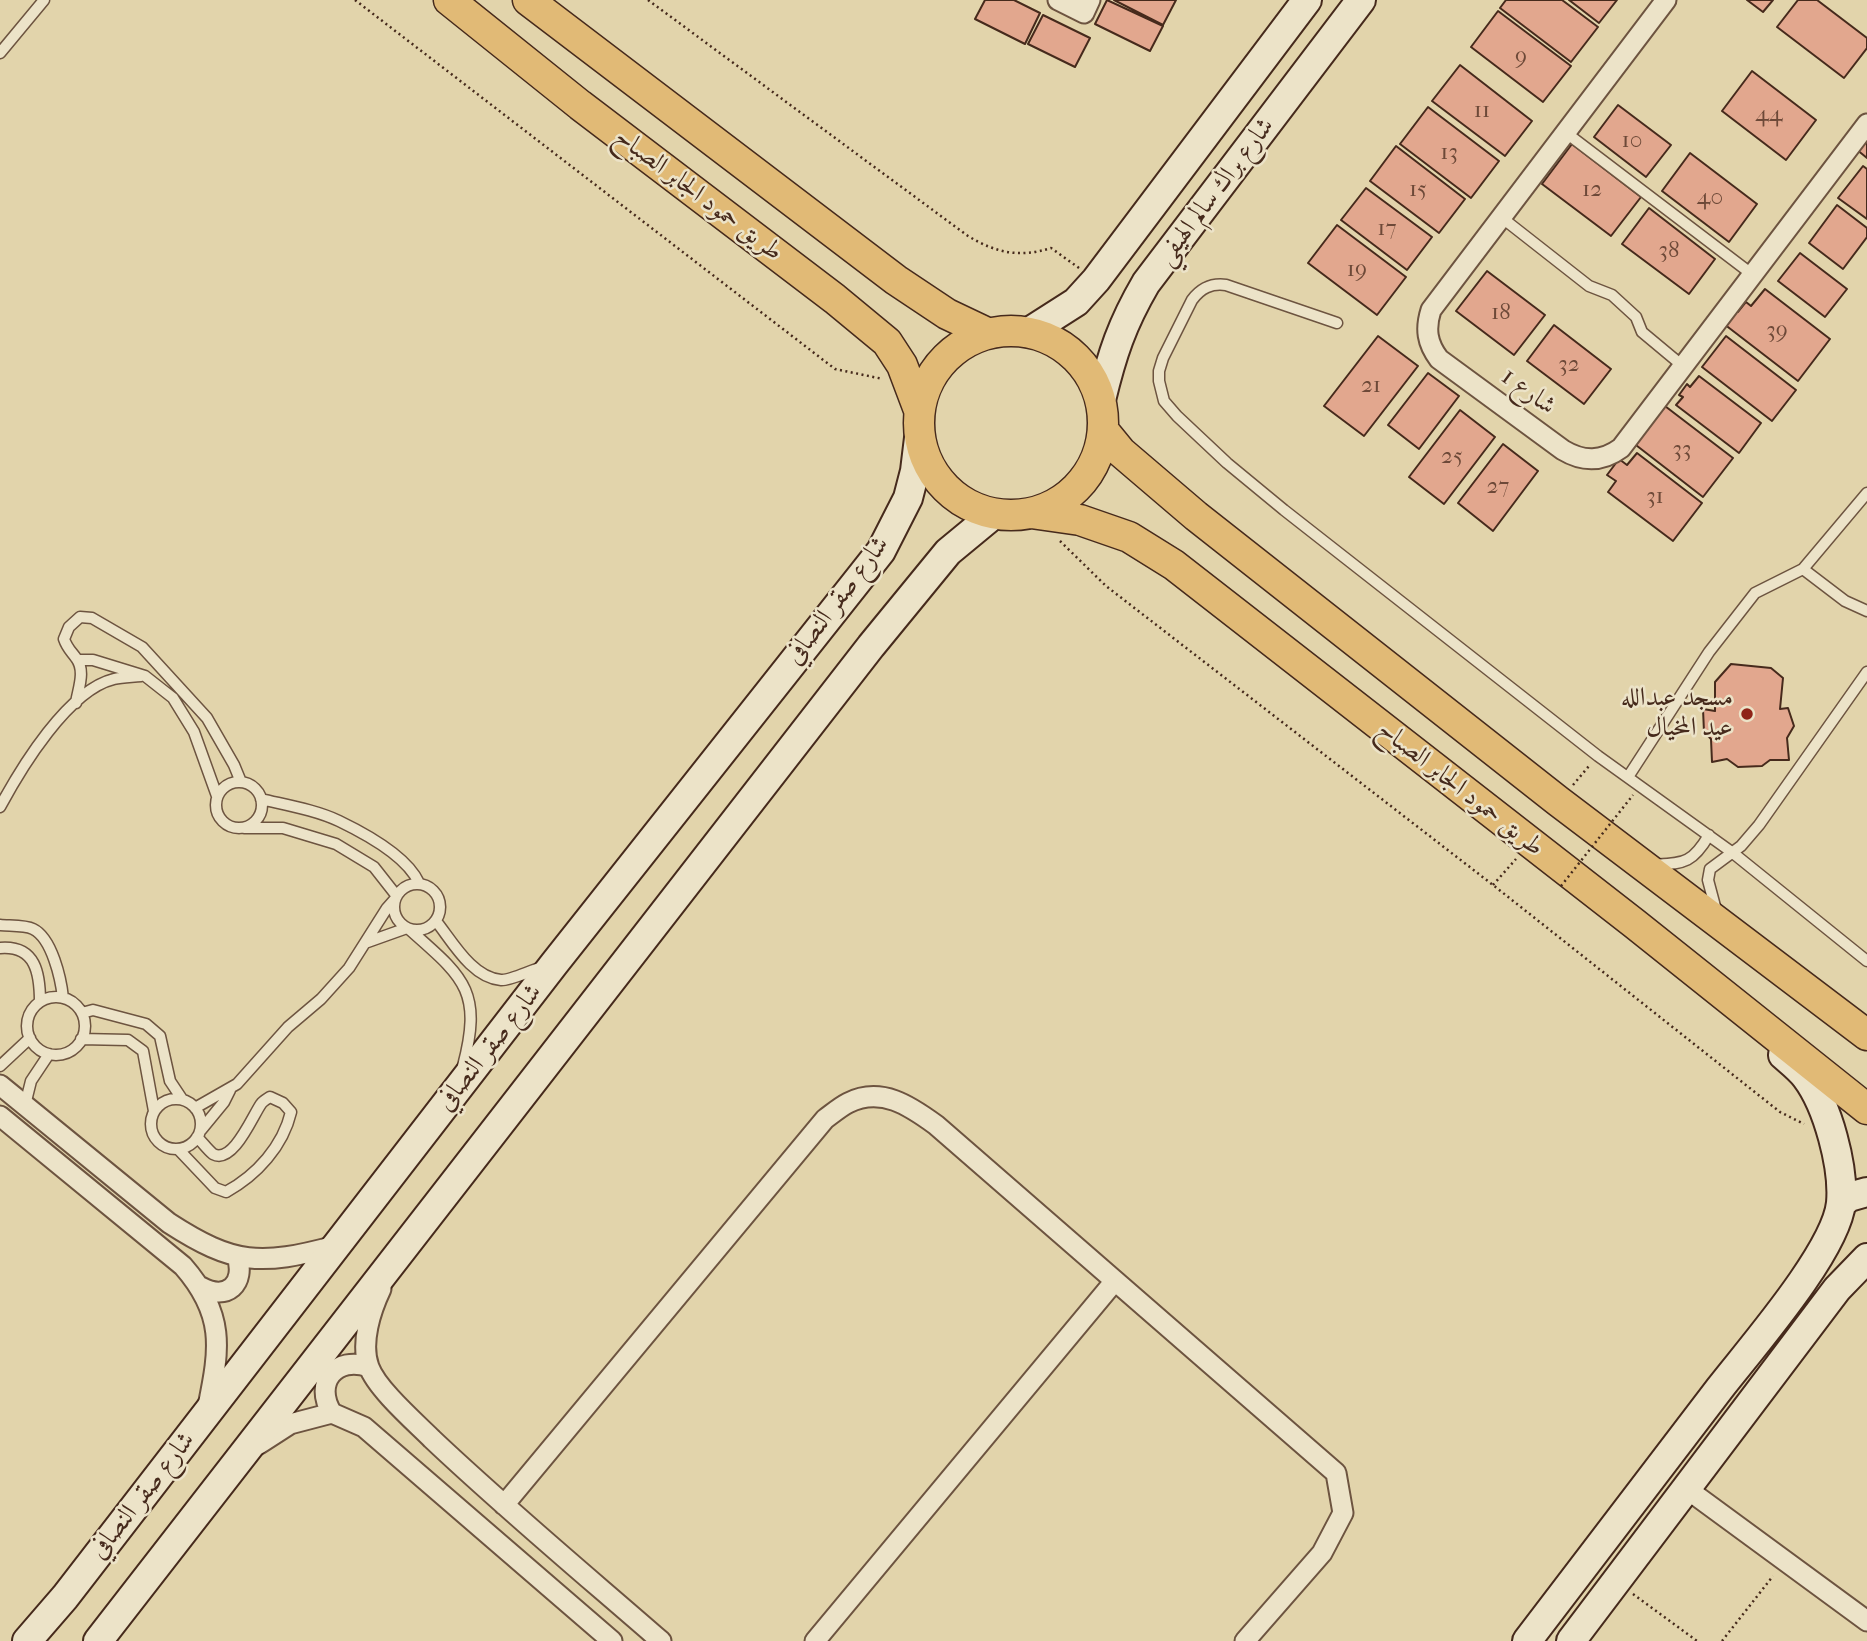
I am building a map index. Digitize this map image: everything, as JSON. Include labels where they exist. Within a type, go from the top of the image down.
[{"type":"main road","name":"طريق حمود الجابر الصباح","points":[[449,0],[580,105],[835,299],[887,342],[902,365],[916,411]]},
{"type":"main road","name":"طريق حمود الجابر الصباح","points":[[528,0],[896,280],[947,314],[987,333]]},
{"type":"main road","name":"شارع براك سالم الهيفي","points":[[1029,332],[1076,302],[1096,280],[1307,0]]},
{"type":"main road","name":"شارع براك سالم الهيفي","points":[[1101,400],[1118,335],[1140,294],[1362,0]]},
{"type":"main road","points":[[1219,116],[1223,134],[1248,149]]},
{"type":"main road","points":[[1008,330],[1029,332],[1061,344],[1086,368],[1101,400],[1103,430],[1097,458],[1081,483],[1059,502],[1031,513],[1013,516],[994,514],[967,505],[944,488],[928,465],[916,411],[927,384],[942,362],[962,344],[987,333],[1008,330]]},
{"type":"main road","name":"شارع صقر النصافي","points":[[27,1641],[65,1597],[554,964],[881,551],[908,498],[915,471],[916,411]]},
{"type":"main road","name":"طريق حمود الجابر الصباح","points":[[1103,430],[1121,452],[1196,516],[1558,801],[1867,1035]]},
{"type":"main road","name":"طريق حمود الجابر الصباح","points":[[1031,513],[1080,520],[1129,537],[1174,565],[1867,1109]]},
{"type":"main road","name":"شارع صقر النصافي","points":[[99,1641],[871,646],[948,552],[994,514]]},
{"type":"main road","points":[[1527,1641],[1821,1254],[1834,1229],[1841,1204],[1835,1140],[1806,1076],[1704,996],[1634,924]]},
{"type":"main road","points":[[1841,1204],[1849,1197],[1867,1192]]},
{"type":"main road","points":[[1571,1641],[1837,1289],[1867,1258]]},
{"type":"main road","points":[[22,1641],[65,1597]]},
{"type":"street","points":[[1058,0],[1084,13],[1090,0]]},
{"type":"street","name":"شارع 1","points":[[1665,0],[1431,310],[1427,320],[1428,341],[1432,351],[1447,366],[1563,450],[1582,459],[1592,460],[1613,454],[1621,448],[1867,124]]},
{"type":"street","points":[[0,1085],[169,1223],[198,1242],[237,1256],[266,1260],[297,1256],[335,1246]]},
{"type":"street","points":[[503,1504],[825,1119],[848,1102],[869,1096],[895,1098],[916,1110],[946,1134],[1336,1473],[1343,1513],[1322,1553],[1245,1641]]},
{"type":"street","points":[[0,1116],[183,1266],[201,1287],[211,1293],[222,1293],[232,1287],[239,1278],[241,1267],[237,1256]]},
{"type":"street","points":[[369,1367],[367,1344],[371,1309],[397,1255]]},
{"type":"street","points":[[815,1641],[1114,1282]]},
{"type":"street","points":[[201,1287],[218,1336],[217,1361],[206,1415]]},
{"type":"street","points":[[612,1641],[387,1445],[364,1427],[332,1413],[324,1394],[331,1374],[349,1363],[369,1367],[406,1414],[503,1504],[661,1641]]},
{"type":"street","points":[[246,1451],[290,1424],[332,1413]]},
{"type":"street","points":[[1687,1489],[1867,1621]]},
{"type":"lane","points":[[0,53],[44,0]]},
{"type":"lane","points":[[1565,132],[1753,275]]},
{"type":"lane","points":[[1501,217],[1589,286],[1612,295],[1636,317],[1642,332],[1684,367]]},
{"type":"lane","points":[[1337,323],[1226,285],[1210,285],[1197,293],[1192,300],[1163,358],[1158,381],[1164,401],[1217,454],[1283,510],[1628,777],[1733,853],[1867,961]]},
{"type":"lane","points":[[1628,777],[1709,652],[1755,593],[1802,569],[1867,493]]},
{"type":"lane","points":[[1802,569],[1845,601],[1867,611]]},
{"type":"lane","points":[[76,703],[81,680],[79,660],[67,648],[64,639],[69,627],[80,617],[92,618],[142,647],[206,718],[241,782]]},
{"type":"lane","points":[[79,660],[93,660],[145,676],[173,698],[194,732],[217,796],[216,811],[223,823],[230,827],[283,828],[336,844],[374,867],[396,897],[396,918],[460,978],[467,994],[471,1013],[468,1045],[461,1072],[462,1084]]},
{"type":"lane","points":[[1720,924],[1708,880],[1710,869],[1733,853],[1759,825],[1867,672]]},
{"type":"lane","points":[[0,807],[17,775],[39,743],[87,692],[113,679],[145,676]]},
{"type":"lane","points":[[217,796],[227,785],[241,782],[254,788],[261,799],[260,814],[256,821],[244,828]]},
{"type":"lane","points":[[261,799],[338,820],[390,851],[414,871],[419,884]]},
{"type":"lane","points":[[1642,865],[1682,863],[1694,858],[1709,835]]},
{"type":"lane","points":[[81,1038],[128,1040],[144,1051],[154,1111],[150,1126],[156,1140],[170,1149],[178,1149],[192,1143],[224,1102],[230,1090],[288,1027],[321,999],[349,968],[365,943],[396,897],[405,887],[419,884],[437,895],[440,910],[436,920],[421,930],[408,929],[365,943]]},
{"type":"lane","points":[[436,920],[474,966],[486,976],[503,981],[526,971],[554,964]]},
{"type":"lane","points":[[0,925],[32,928],[42,937],[60,971],[63,998]]},
{"type":"lane","points":[[0,948],[20,951],[30,958],[40,975],[40,1002]]},
{"type":"lane","points":[[47,998],[63,998],[77,1006],[82,1013],[85,1029],[72,1049],[65,1053],[49,1054],[30,1038],[27,1022],[29,1014],[47,998]]},
{"type":"lane","points":[[82,1013],[93,1010],[146,1024],[160,1036],[170,1081],[182,1099],[199,1114],[199,1134],[214,1154],[221,1156],[228,1152],[252,1123],[262,1102],[270,1097],[283,1103],[291,1112],[287,1129],[262,1164],[245,1181],[226,1192],[215,1188],[178,1149]]},
{"type":"lane","points":[[0,1066],[30,1038]]},
{"type":"lane","points":[[24,1105],[31,1081],[49,1054]]},
{"type":"lane","points":[[195,1108],[230,1090]]},
{"type":"lane","points":[[154,1111],[166,1101],[182,1099]]},
{"type":"path","points":[[355,0],[835,369],[916,411]]},
{"type":"path","points":[[648,0],[968,236],[990,249],[1031,255],[1051,248],[1096,280]]},
{"type":"path","points":[[1059,540],[1106,586],[1493,885],[1780,1112],[1835,1140]]},
{"type":"path","points":[[1558,801],[1591,763]]},
{"type":"path","points":[[1561,886],[1633,795]]},
{"type":"path","points":[[1493,885],[1528,842]]},
{"type":"path","points":[[1722,1641],[1786,1560]]},
{"type":"path","points":[[1616,1582],[1697,1641]]},
{"type":"building","points":[[985,0],[1014,0],[1040,13],[1025,44],[975,19]]},
{"type":"building","points":[[1107,0],[1163,26],[1150,51],[1095,24]]},
{"type":"building","points":[[1114,0],[1176,0],[1163,25]]},
{"type":"building","points":[[1506,0],[1562,0],[1598,27],[1571,62],[1500,8]]},
{"type":"building","points":[[1569,0],[1617,0],[1599,23]]},
{"type":"building","points":[[1747,0],[1773,0],[1763,12]]},
{"type":"building","points":[[1798,0],[1817,0],[1867,38],[1867,48],[1844,78],[1777,27]]},
{"type":"building","points":[[1498,11],[1571,66],[1543,102],[1471,47]]},
{"type":"building","points":[[1043,15],[1090,38],[1075,67],[1028,44]]},
{"type":"building","points":[[1460,65],[1532,121],[1505,156],[1432,101]]},
{"type":"building","points":[[1752,71],[1816,120],[1786,160],[1722,111]]},
{"type":"building","points":[[1618,105],[1671,145],[1646,177],[1594,137]]},
{"type":"building","points":[[1428,107],[1499,161],[1471,198],[1400,144]]},
{"type":"building","points":[[1867,135],[1867,158],[1856,149]]},
{"type":"building","points":[[1572,144],[1641,197],[1611,236],[1542,184]]},
{"type":"building","points":[[1396,146],[1465,199],[1439,233],[1370,181]]},
{"type":"building","points":[[1690,153],[1757,204],[1729,242],[1662,191]]},
{"type":"building","points":[[1863,166],[1867,169],[1867,219],[1838,198]]},
{"type":"building","points":[[1366,188],[1432,237],[1407,270],[1341,220]]},
{"type":"building","points":[[1837,205],[1867,228],[1867,237],[1843,269],[1809,243]]},
{"type":"building","points":[[1649,208],[1715,259],[1689,294],[1622,244]]},
{"type":"building","points":[[1337,225],[1406,277],[1377,315],[1308,263]]},
{"type":"building","points":[[1800,253],[1847,289],[1825,317],[1778,281]]},
{"type":"building","points":[[1487,271],[1545,315],[1514,355],[1456,311]]},
{"type":"building","points":[[1765,289],[1830,339],[1798,381],[1724,324],[1735,310],[1738,312],[1746,302],[1751,306]]},
{"type":"building","points":[[1554,325],[1611,369],[1584,404],[1527,361]]},
{"type":"building","points":[[1378,336],[1418,366],[1364,436],[1324,406]]},
{"type":"building","points":[[1726,336],[1796,390],[1772,421],[1702,367]]},
{"type":"building","points":[[1428,373],[1459,396],[1419,449],[1388,425]]},
{"type":"building","points":[[1699,376],[1761,423],[1739,453],[1676,405],[1683,397],[1679,395],[1687,384],[1690,387]]},
{"type":"building","points":[[1661,403],[1733,458],[1703,497],[1632,442]]},
{"type":"building","points":[[1460,410],[1495,437],[1444,504],[1409,477]]},
{"type":"building","points":[[1503,444],[1538,471],[1493,531],[1458,503]]},
{"type":"building","points":[[1637,453],[1702,503],[1673,541],[1608,492],[1616,481],[1607,475],[1619,459],[1627,465]]},
{"type":"building","name":"مسجد عبدالله عيد المخيال","points":[[1731,664],[1771,668],[1783,678],[1780,709],[1788,708],[1794,726],[1787,738],[1789,760],[1770,760],[1762,766],[1738,767],[1727,759],[1712,762],[1711,739],[1704,732],[1703,709],[1715,711],[1715,682]]},
{"type":"place","name":"مسجد عبدالله عيد المخيال","points":[[1747,714]]}]
